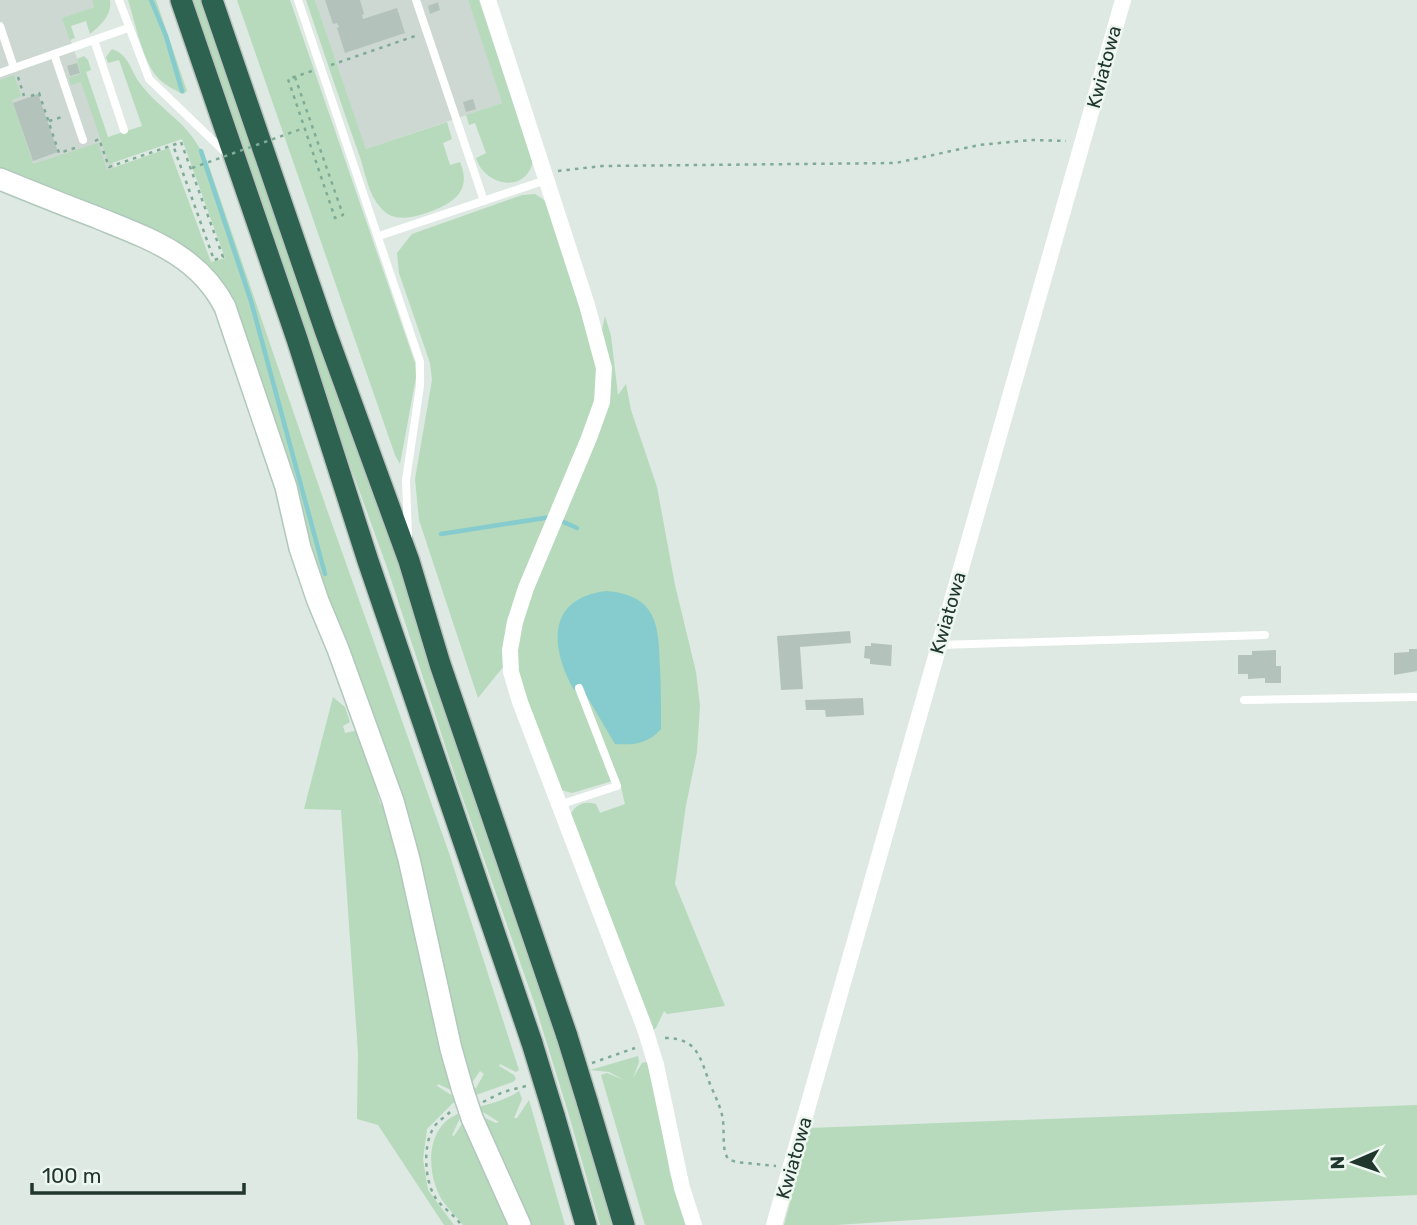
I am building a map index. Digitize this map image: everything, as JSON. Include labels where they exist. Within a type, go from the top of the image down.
[{"type":"highway","points":[[181,0],[532,1043],[586,1225]]},
{"type":"highway","points":[[212,0],[325,330],[409,561],[440,664],[567,1036],[624,1225]]},
{"type":"street","points":[[488,0],[597,338],[604,380],[599,413],[526,588],[515,622],[510,650],[511,672],[559,805],[649,1036],[682,1188],[694,1225]]},
{"type":"street","name":"Kwiatowa","points":[[774,1225],[1123,0]]},
{"type":"street","points":[[0,179],[166,246],[195,267],[214,286],[222,301],[286,487],[300,548],[318,601],[393,801],[451,1049],[469,1105],[520,1225]]},
{"type":"lane","points":[[119,0],[149,79],[237,164]]},
{"type":"lane","points":[[298,0],[420,362],[420,386],[406,480],[409,561]]},
{"type":"lane","points":[[416,0],[484,201]]},
{"type":"lane","points":[[0,26],[14,68]]},
{"type":"lane","points":[[0,73],[128,27]]},
{"type":"lane","points":[[94,40],[124,130]]},
{"type":"lane","points":[[54,54],[85,142]]},
{"type":"lane","points":[[379,236],[484,201],[545,176]]},
{"type":"lane","points":[[939,645],[1265,635]]},
{"type":"lane","points":[[559,805],[617,786],[579,688]]},
{"type":"lane","points":[[1244,701],[1417,697]]},
{"type":"path","points":[[295,77],[343,215],[335,218],[288,79],[428,32]]},
{"type":"path","points":[[24,96],[18,77],[27,74]]},
{"type":"path","points":[[31,96],[39,93],[59,153],[76,147]]},
{"type":"path","points":[[48,122],[65,116],[69,126]]},
{"type":"path","points":[[192,168],[304,128]]},
{"type":"path","points":[[85,142],[99,139],[109,167],[181,142],[223,257],[214,260],[173,145]]},
{"type":"path","points":[[545,176],[602,166],[896,163],[979,145],[1031,140],[1084,141]]},
{"type":"path","points":[[649,1036],[678,1039],[697,1051],[720,1108],[728,1159],[792,1168]]},
{"type":"path","points":[[591,1063],[641,1046]]},
{"type":"path","points":[[461,1225],[435,1197],[428,1175],[427,1142],[435,1125],[450,1112],[529,1085]]},
{"type":"shaded area","points":[[0,0],[92,0],[94,7],[63,18],[117,175],[69,191],[0,158]]},
{"type":"shaded area","points":[[315,0],[468,0],[502,103],[366,149]]},
{"type":"green space","points":[[92,0],[110,0],[107,15],[90,34],[86,21],[71,26],[75,38],[70,40],[62,18],[94,7]]},
{"type":"green space","points":[[128,0],[156,0],[187,91],[183,94],[165,84],[153,72],[144,53]]},
{"type":"green space","points":[[191,0],[202,0],[399,564],[467,777],[546,1002],[580,1109],[612,1225],[600,1225],[535,1005],[456,779],[388,570],[304,338]]},
{"type":"green space","points":[[237,0],[290,0],[415,363],[416,377],[400,464],[395,455]]},
{"type":"green space","points":[[306,0],[315,0],[366,149],[447,122],[452,139],[443,143],[450,165],[460,162],[464,181],[453,200],[429,212],[403,218],[385,212],[376,202]]},
{"type":"green space","points":[[468,0],[479,0],[533,161],[529,172],[514,182],[496,180],[487,175],[476,158],[486,153],[475,123],[469,125],[466,115],[502,103]]},
{"type":"green space","points":[[112,49],[126,59],[143,88],[190,134],[209,166],[449,853],[519,1070],[516,1072],[500,1064],[499,1066],[514,1075],[516,1079],[513,1082],[453,1103],[427,1129],[423,1159],[428,1190],[454,1225],[444,1225],[378,1125],[357,1119],[358,1053],[341,810],[304,809],[333,697],[345,707],[350,722],[343,726],[345,733],[354,731],[361,734],[380,803],[392,817],[411,893],[430,1002],[455,1092],[438,1084],[437,1086],[453,1096],[476,1088],[484,1074],[480,1071],[469,1087],[441,974],[421,873],[391,774],[360,682],[325,608],[293,495],[230,309],[209,271],[186,252],[115,217],[74,206],[0,171],[0,80],[14,75],[21,96],[12,100],[33,164],[98,143],[107,170],[169,148],[211,262],[225,258],[182,139],[109,164],[81,82],[71,85],[69,78],[81,74],[77,59],[84,56],[91,70],[86,72],[108,137],[142,126],[119,60],[108,63],[106,57]]},
{"type":"green space","points":[[535,194],[547,202],[589,335],[599,378],[591,418],[506,626],[503,667],[478,698],[419,520],[415,479],[432,380],[430,363],[399,273],[397,253],[412,234],[522,195]]},
{"type":"green space","points":[[605,316],[611,336],[618,395],[626,384],[631,410],[657,487],[675,585],[696,672],[700,706],[697,752],[686,805],[675,884],[725,1006],[667,1014],[664,1011],[656,1028],[651,1031],[606,912],[604,899],[569,818],[576,807],[583,803],[596,804],[600,813],[625,804],[619,779],[572,793],[561,790],[520,688],[515,657],[519,624],[611,371],[602,330]]},
{"type":"green space","points":[[638,1056],[639,1062],[633,1078],[642,1063],[647,1062],[658,1104],[670,1174],[687,1225],[645,1225],[601,1075],[607,1073],[624,1080],[609,1072],[590,1070]]},
{"type":"green space","points":[[519,1091],[522,1099],[514,1118],[517,1118],[529,1100],[565,1225],[529,1225],[481,1116],[499,1122],[483,1112],[460,1118],[452,1135],[454,1136],[464,1121],[512,1225],[463,1225],[444,1203],[437,1189],[431,1164],[434,1140],[447,1120]]},
{"type":"green space","points":[[1417,1105],[1417,1195],[1067,1210],[836,1225],[784,1225],[810,1128]]},
{"type":"water","points":[[606,591],[636,599],[652,615],[656,626],[661,729],[651,738],[640,742],[615,744],[582,688],[574,690],[561,658],[558,628],[563,615],[572,604],[586,596]]},
{"type":"building","points":[[325,0],[360,0],[363,19],[397,8],[405,33],[345,53],[337,28],[339,27],[337,23],[333,24]]},
{"type":"building","points":[[438,2],[440,10],[430,14],[428,6]]},
{"type":"building","points":[[77,63],[80,73],[70,76],[67,66]]},
{"type":"building","points":[[38,94],[58,152],[33,161],[13,103]]},
{"type":"building","points":[[473,99],[476,109],[466,112],[463,102]]},
{"type":"building","points":[[850,631],[851,643],[800,647],[803,689],[781,690],[777,636]]},
{"type":"building","points":[[871,643],[892,645],[891,666],[870,664],[870,659],[864,658],[865,646],[871,646]]},
{"type":"building","points":[[1409,649],[1417,649],[1417,671],[1394,675],[1394,653],[1409,652]]},
{"type":"building","points":[[1276,650],[1276,666],[1281,666],[1281,683],[1265,683],[1265,678],[1248,679],[1248,674],[1238,674],[1238,655],[1252,655],[1252,651]]},
{"type":"building","points":[[863,698],[864,715],[826,717],[825,710],[806,710],[805,700]]},
{"type":"waterway","points":[[151,0],[166,36],[182,91]]},
{"type":"waterway","points":[[201,151],[251,301],[325,574]]},
{"type":"waterway","points":[[441,534],[551,517]]},
{"type":"waterway","points":[[559,520],[577,528]]}]
